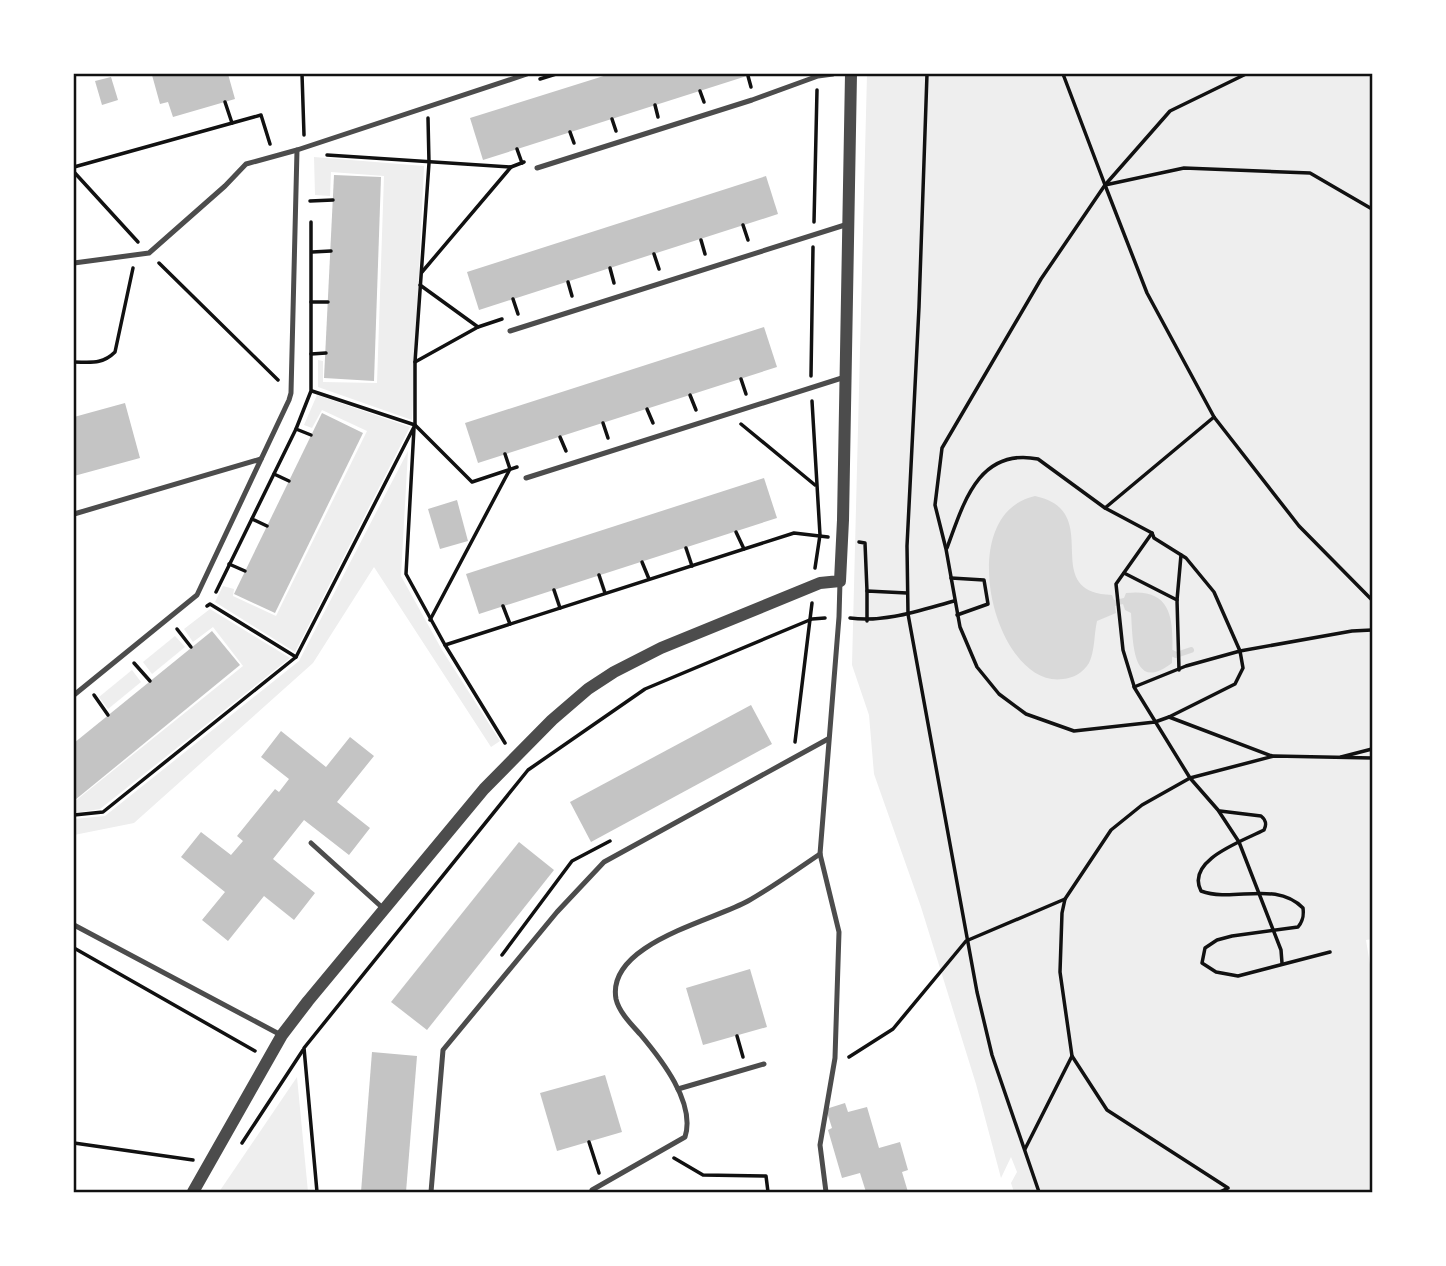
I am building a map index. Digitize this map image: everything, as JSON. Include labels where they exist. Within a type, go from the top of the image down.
[{"type":"street","points":[[193,1192],[282,1035],[484,789],[552,720],[588,689],[660,648],[813,586],[840,581],[851,74]]},
{"type":"lane","points":[[74,262],[149,253],[246,164],[298,150],[527,74]]},
{"type":"lane","points":[[537,168],[752,100],[818,76],[833,74]]},
{"type":"lane","points":[[74,695],[197,594],[291,393],[298,150]]},
{"type":"lane","points":[[510,331],[848,224]]},
{"type":"lane","points":[[526,478],[845,377]]},
{"type":"lane","points":[[74,514],[261,460]]},
{"type":"lane","points":[[826,1192],[820,1145],[833,1067],[839,932],[820,854],[840,581]]},
{"type":"lane","points":[[431,1192],[443,1050],[548,923],[604,862],[828,739]]},
{"type":"lane","points":[[311,843],[385,910]]},
{"type":"lane","points":[[593,1192],[592,1190],[685,1137],[689,1124],[678,1089],[661,1060],[624,1015],[616,999],[618,974],[635,954],[659,939],[747,901],[820,854]]},
{"type":"lane","points":[[74,925],[282,1035]]},
{"type":"lane","points":[[678,1089],[764,1064]]},
{"type":"path","points":[[302,74],[303,134]]},
{"type":"path","points":[[530,82],[556,74]]},
{"type":"path","points":[[927,74],[908,614],[966,941],[992,1055],[1039,1192]]},
{"type":"path","points":[[1063,74],[1147,292],[1214,418],[1299,526],[1373,600]]},
{"type":"path","points":[[946,549],[968,492],[986,471],[1008,458],[1024,456],[1038,459],[1105,508],[1152,533],[1154,538],[1186,558],[1214,592],[1240,650],[1243,668],[1235,684],[1169,718],[1154,722],[1074,731],[1026,715],[999,694],[977,667],[957,615],[946,549],[934,505],[942,448],[1041,279],[1105,185],[1170,111],[1246,74]]},
{"type":"path","points":[[748,76],[751,87]]},
{"type":"path","points":[[795,757],[820,535],[811,373],[818,76]]},
{"type":"path","points":[[700,91],[704,103]]},
{"type":"path","points":[[225,102],[232,123]]},
{"type":"path","points":[[655,105],[659,118]]},
{"type":"path","points":[[272,152],[261,115],[74,169],[149,253],[291,393],[311,391],[415,425],[472,482],[521,466]]},
{"type":"path","points":[[428,116],[429,163],[415,362],[415,425],[406,574],[430,620],[506,744]]},
{"type":"path","points":[[612,119],[616,132]]},
{"type":"path","points":[[570,132],[575,145]]},
{"type":"path","points":[[517,149],[522,163]]},
{"type":"path","points":[[421,272],[511,167]]},
{"type":"path","points":[[1105,185],[1184,169],[1310,173],[1373,209]]},
{"type":"path","points":[[310,201],[333,200]]},
{"type":"path","points":[[743,225],[748,240]]},
{"type":"path","points":[[701,240],[705,254]]},
{"type":"path","points":[[311,252],[331,251]]},
{"type":"path","points":[[654,254],[659,269]]},
{"type":"path","points":[[74,362],[96,363],[108,359],[115,352],[136,256]]},
{"type":"path","points":[[610,268],[614,283]]},
{"type":"path","points":[[568,282],[572,296]]},
{"type":"path","points":[[420,285],[478,327]]},
{"type":"path","points":[[513,299],[518,314]]},
{"type":"path","points":[[311,302],[328,302]]},
{"type":"path","points":[[311,354],[326,353]]},
{"type":"path","points":[[798,377],[811,373]]},
{"type":"path","points":[[735,397],[746,394],[741,379]]},
{"type":"path","points":[[691,395],[695,410]]},
{"type":"path","points":[[685,413],[714,404],[816,485]]},
{"type":"path","points":[[647,409],[653,423],[663,420]]},
{"type":"path","points":[[1105,508],[1214,418]]},
{"type":"path","points":[[603,423],[608,438]]},
{"type":"path","points":[[74,816],[103,812],[296,657],[415,425]]},
{"type":"path","points":[[296,429],[311,435]]},
{"type":"path","points":[[597,441],[619,434]]},
{"type":"path","points":[[559,437],[566,451]]},
{"type":"path","points":[[555,455],[576,448]]},
{"type":"path","points":[[430,620],[510,469],[505,454]]},
{"type":"path","points":[[274,474],[289,481]]},
{"type":"path","points":[[252,519],[267,526]]},
{"type":"path","points":[[736,532],[744,550]]},
{"type":"path","points":[[445,645],[794,533],[820,535]]},
{"type":"path","points":[[1152,533],[1116,584],[1123,650],[1134,687],[1190,778],[1218,810],[1239,842],[1281,950],[1282,964]]},
{"type":"path","points":[[841,540],[865,543],[867,621]]},
{"type":"path","points":[[686,548],[692,566]]},
{"type":"path","points":[[1179,670],[1177,600],[1181,555]]},
{"type":"path","points":[[642,562],[649,580]]},
{"type":"path","points":[[229,564],[245,571]]},
{"type":"path","points":[[1124,573],[1177,600]]},
{"type":"path","points":[[599,575],[606,594]]},
{"type":"path","points":[[951,578],[984,580],[988,604],[957,615]]},
{"type":"path","points":[[554,590],[561,608]]},
{"type":"path","points":[[866,591],[907,593]]},
{"type":"path","points":[[239,1148],[304,1048],[528,770],[645,689],[812,619],[839,617],[867,621],[908,614],[954,601]]},
{"type":"path","points":[[199,612],[210,604],[296,657]]},
{"type":"path","points":[[503,606],[510,624]]},
{"type":"path","points":[[177,629],[191,648]]},
{"type":"path","points":[[1134,687],[1186,666],[1240,650],[1352,631],[1373,630]]},
{"type":"path","points":[[134,663],[150,681]]},
{"type":"path","points":[[104,687],[94,695],[108,715]]},
{"type":"path","points":[[1169,718],[1274,756],[1373,758]]},
{"type":"path","points":[[1332,759],[1373,749]]},
{"type":"path","points":[[1220,1192],[1228,1188],[1107,1110],[1072,1056],[1060,972],[1062,913],[1065,899],[1111,830],[1142,805],[1190,778],[1274,756]]},
{"type":"path","points":[[1218,810],[1255,814],[1265,819],[1266,826],[1264,830],[1239,842],[1205,865],[1198,873],[1197,883],[1201,891],[1226,897],[1266,892],[1298,903],[1303,908],[1303,922],[1298,927],[1217,940],[1205,948],[1202,963],[1216,972],[1238,976],[1330,952]]},
{"type":"path","points":[[833,1067],[893,1029],[966,941],[1065,899]]},
{"type":"path","points":[[74,948],[255,1050],[249,1062]]},
{"type":"path","points":[[737,1036],[746,1069]]},
{"type":"path","points":[[304,1048],[317,1192]]},
{"type":"path","points":[[1025,1149],[1072,1056]]},
{"type":"path","points":[[589,1142],[600,1177]]},
{"type":"path","points":[[74,1143],[195,1160],[188,1171]]},
{"type":"path","points":[[662,1150],[703,1175],[766,1176],[768,1192]]},
{"type":"shaded area","points":[[867,74],[1372,74],[1372,939],[1366,940],[1372,977],[1372,1192],[1014,1192],[1011,1183],[1017,1172],[1011,1157],[1001,1178],[976,1084],[921,907],[874,774],[869,715],[852,665]]},
{"type":"shaded area","points":[[314,157],[424,166],[412,420],[318,387],[318,360],[323,361],[323,382],[377,383],[384,176],[331,172],[330,196],[315,195]]},
{"type":"shaded area","points":[[317,395],[410,427],[295,652],[215,602],[223,586],[234,589],[233,596],[276,616],[367,431],[322,410],[312,428],[304,425]]},
{"type":"shaded area","points":[[408,451],[401,576],[442,650],[500,741],[491,747],[374,567],[313,663],[134,823],[74,835],[74,819],[105,816],[299,661]]},
{"type":"shaded area","points":[[1035,496],[1056,504],[1067,517],[1073,566],[1078,580],[1090,590],[1112,595],[1114,600],[1124,598],[1126,593],[1143,593],[1155,596],[1163,603],[1171,623],[1172,663],[1159,671],[1149,672],[1142,668],[1134,649],[1131,613],[1125,610],[1123,604],[1115,606],[1116,613],[1097,621],[1089,663],[1074,676],[1063,679],[1039,675],[1018,657],[1002,630],[992,598],[989,564],[994,534],[1009,509]]},
{"type":"shaded area","points":[[210,609],[290,658],[100,809],[74,813],[74,802],[243,666],[213,627],[193,642],[184,629]]},
{"type":"shaded area","points":[[175,636],[185,647],[152,674],[143,662]]},
{"type":"shaded area","points":[[132,670],[141,682],[108,709],[99,697]]},
{"type":"shaded area","points":[[297,1077],[308,1192],[219,1192]]},
{"type":"building","points":[[228,74],[235,99],[173,117],[168,102],[160,104],[152,75]]},
{"type":"building","points":[[610,74],[753,74],[483,160],[470,118]]},
{"type":"building","points":[[111,77],[118,100],[102,105],[95,81]]},
{"type":"building","points":[[334,175],[381,177],[374,381],[324,378]]},
{"type":"building","points":[[766,176],[778,214],[479,310],[467,272]]},
{"type":"building","points":[[764,327],[777,367],[478,463],[465,423]]},
{"type":"building","points":[[125,403],[140,458],[74,476],[74,417]]},
{"type":"building","points":[[322,413],[363,433],[275,613],[234,594]]},
{"type":"building","points":[[764,478],[777,518],[479,614],[466,574]]},
{"type":"building","points":[[457,500],[468,541],[440,549],[428,509]]},
{"type":"building","points":[[212,631],[240,665],[75,800],[74,743]]},
{"type":"building","points":[[751,705],[772,744],[591,842],[570,802]]},
{"type":"building","points":[[281,731],[326,767],[350,737],[374,756],[337,802],[370,828],[349,855],[304,820],[273,859],[315,893],[294,920],[264,896],[228,941],[202,920],[225,892],[181,857],[201,832],[231,855],[243,841],[237,836],[275,789],[279,792],[289,779],[261,757]]},
{"type":"building","points":[[519,842],[554,870],[427,1030],[391,1002]]},
{"type":"building","points":[[750,969],[767,1027],[703,1045],[686,988]]},
{"type":"building","points":[[372,1052],[417,1056],[406,1192],[361,1192]]},
{"type":"building","points":[[605,1075],[622,1132],[557,1151],[540,1093]]},
{"type":"building","points":[[845,1103],[848,1112],[867,1107],[879,1148],[900,1142],[908,1170],[902,1172],[908,1192],[866,1192],[860,1173],[842,1178],[828,1130],[832,1128],[826,1109]]},
{"type":"waterway","points":[[1172,653],[1176,655],[1191,650]]}]
